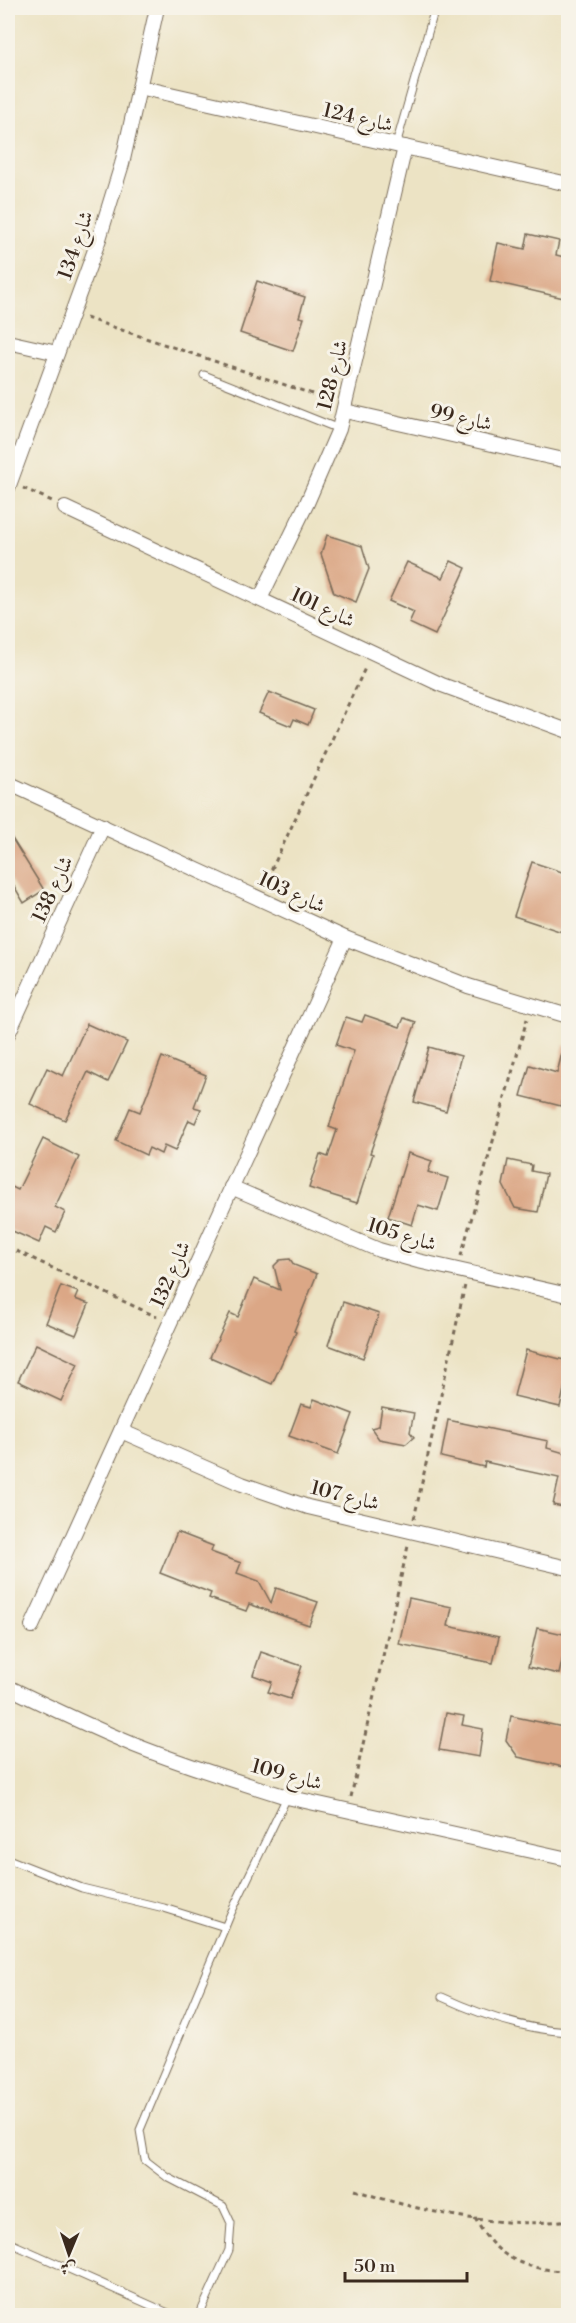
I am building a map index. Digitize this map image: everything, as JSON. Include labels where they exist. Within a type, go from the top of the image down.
[{"type":"street","name":"شارع 134","points":[[9,485],[99,239],[118,174],[157,8]]},
{"type":"street","name":"شارع 124","points":[[139,87],[568,184]]},
{"type":"street","name":"شارع 128","points":[[260,599],[307,503],[339,429],[401,146]]},
{"type":"street","points":[[8,342],[57,353]]},
{"type":"street","name":"شارع 99","points":[[345,408],[568,461]]},
{"type":"street","name":"شارع 101","points":[[65,508],[442,685],[568,731]]},
{"type":"street","name":"شارع 103","points":[[8,783],[345,938],[457,982],[568,1016]]},
{"type":"street","name":"شارع 138","points":[[8,1034],[103,826]]},
{"type":"street","name":"شارع 132","points":[[32,1626],[345,938]]},
{"type":"street","name":"شارع 105","points":[[231,1187],[379,1250],[457,1271],[568,1295]]},
{"type":"street","name":"شارع 107","points":[[121,1431],[242,1484],[308,1507],[568,1568]]},
{"type":"street","name":"شارع 109","points":[[8,1687],[131,1744],[190,1766],[287,1797],[568,1860]]},
{"type":"lane","points":[[401,146],[435,8]]},
{"type":"lane","points":[[204,375],[339,429]]},
{"type":"lane","points":[[199,2316],[229,2250],[231,2223],[223,2206],[167,2177],[145,2160],[140,2130],[225,1927],[287,1797]]},
{"type":"lane","points":[[8,1859],[82,1888],[164,1908],[225,1927]]},
{"type":"lane","points":[[442,1997],[474,2012],[507,2023],[542,2030],[568,2032]]},
{"type":"lane","points":[[8,2242],[175,2316]]},
{"type":"path","points":[[72,313],[345,408]]},
{"type":"path","points":[[9,485],[65,508]]},
{"type":"path","points":[[258,898],[372,652]]},
{"type":"path","points":[[457,1271],[530,1006]]},
{"type":"path","points":[[8,1247],[170,1323]]},
{"type":"path","points":[[355,2190],[415,2206],[475,2218],[513,2222],[568,2220]]},
{"type":"path","points":[[475,2218],[490,2243],[507,2257],[539,2268],[568,2271]]},
{"type":"building","points":[[528,234],[559,241],[556,255],[568,258],[568,299],[490,281],[498,243],[525,249]]},
{"type":"building","points":[[257,281],[305,297],[299,317],[304,318],[293,351],[240,333]]},
{"type":"building","points":[[327,535],[362,546],[369,569],[356,602],[334,593],[321,554]]},
{"type":"building","points":[[451,561],[466,568],[435,635],[409,623],[414,612],[389,601],[407,562],[443,578]]},
{"type":"building","points":[[269,692],[314,710],[308,725],[294,719],[291,726],[259,713]]},
{"type":"building","points":[[8,832],[44,890],[24,903],[8,876]]},
{"type":"building","points":[[532,862],[568,874],[568,934],[514,916]]},
{"type":"building","points":[[365,1015],[400,1027],[404,1018],[416,1022],[370,1153],[373,1154],[357,1203],[309,1188],[320,1154],[328,1157],[337,1130],[329,1127],[354,1051],[336,1045],[346,1017],[362,1022]]},
{"type":"building","points":[[87,1024],[127,1042],[108,1082],[88,1072],[65,1120],[30,1104],[47,1068],[63,1076]]},
{"type":"building","points":[[564,1045],[568,1045],[568,1090],[565,1102],[561,1102],[561,1106],[521,1096],[530,1065],[557,1073]]},
{"type":"building","points":[[429,1047],[461,1056],[446,1111],[414,1102]]},
{"type":"building","points":[[162,1057],[206,1075],[194,1107],[201,1109],[195,1123],[189,1120],[175,1151],[164,1146],[161,1154],[149,1148],[146,1155],[116,1141],[130,1108],[140,1112]]},
{"type":"building","points":[[43,1139],[79,1157],[55,1207],[65,1212],[56,1232],[46,1227],[39,1243],[8,1229],[8,1185],[18,1190]]},
{"type":"building","points":[[408,1153],[432,1161],[428,1172],[448,1178],[438,1211],[418,1205],[412,1225],[388,1217]]},
{"type":"building","points":[[508,1160],[532,1165],[531,1171],[546,1174],[538,1212],[515,1208],[503,1185]]},
{"type":"building","points":[[290,1259],[294,1265],[317,1274],[294,1331],[296,1332],[272,1384],[210,1357],[230,1313],[238,1317],[254,1279],[280,1290],[274,1266],[280,1260]]},
{"type":"building","points":[[61,1286],[78,1292],[75,1299],[89,1304],[76,1335],[46,1323]]},
{"type":"building","points":[[343,1302],[379,1314],[363,1358],[328,1345]]},
{"type":"building","points":[[36,1344],[78,1364],[61,1401],[18,1381]]},
{"type":"building","points":[[526,1350],[568,1361],[568,1372],[560,1407],[514,1396]]},
{"type":"building","points":[[314,1399],[353,1414],[338,1454],[289,1436],[301,1404],[311,1407]]},
{"type":"building","points":[[382,1407],[414,1413],[410,1432],[414,1437],[406,1444],[379,1439],[371,1428],[379,1426]]},
{"type":"building","points":[[448,1420],[548,1441],[547,1448],[568,1454],[568,1508],[553,1505],[559,1478],[485,1462],[484,1467],[441,1457]]},
{"type":"building","points":[[177,1532],[213,1546],[211,1552],[241,1563],[237,1573],[259,1581],[271,1603],[276,1588],[318,1602],[309,1625],[249,1604],[246,1611],[209,1598],[211,1593],[160,1573]]},
{"type":"building","points":[[409,1598],[452,1607],[448,1626],[499,1637],[493,1663],[399,1644]]},
{"type":"building","points":[[537,1628],[568,1635],[559,1674],[528,1667]]},
{"type":"building","points":[[261,1652],[302,1666],[290,1699],[268,1692],[272,1682],[253,1675]]},
{"type":"building","points":[[446,1713],[464,1716],[462,1725],[483,1729],[479,1757],[439,1750]]},
{"type":"building","points":[[511,1716],[568,1728],[568,1768],[518,1757],[506,1740]]}]
